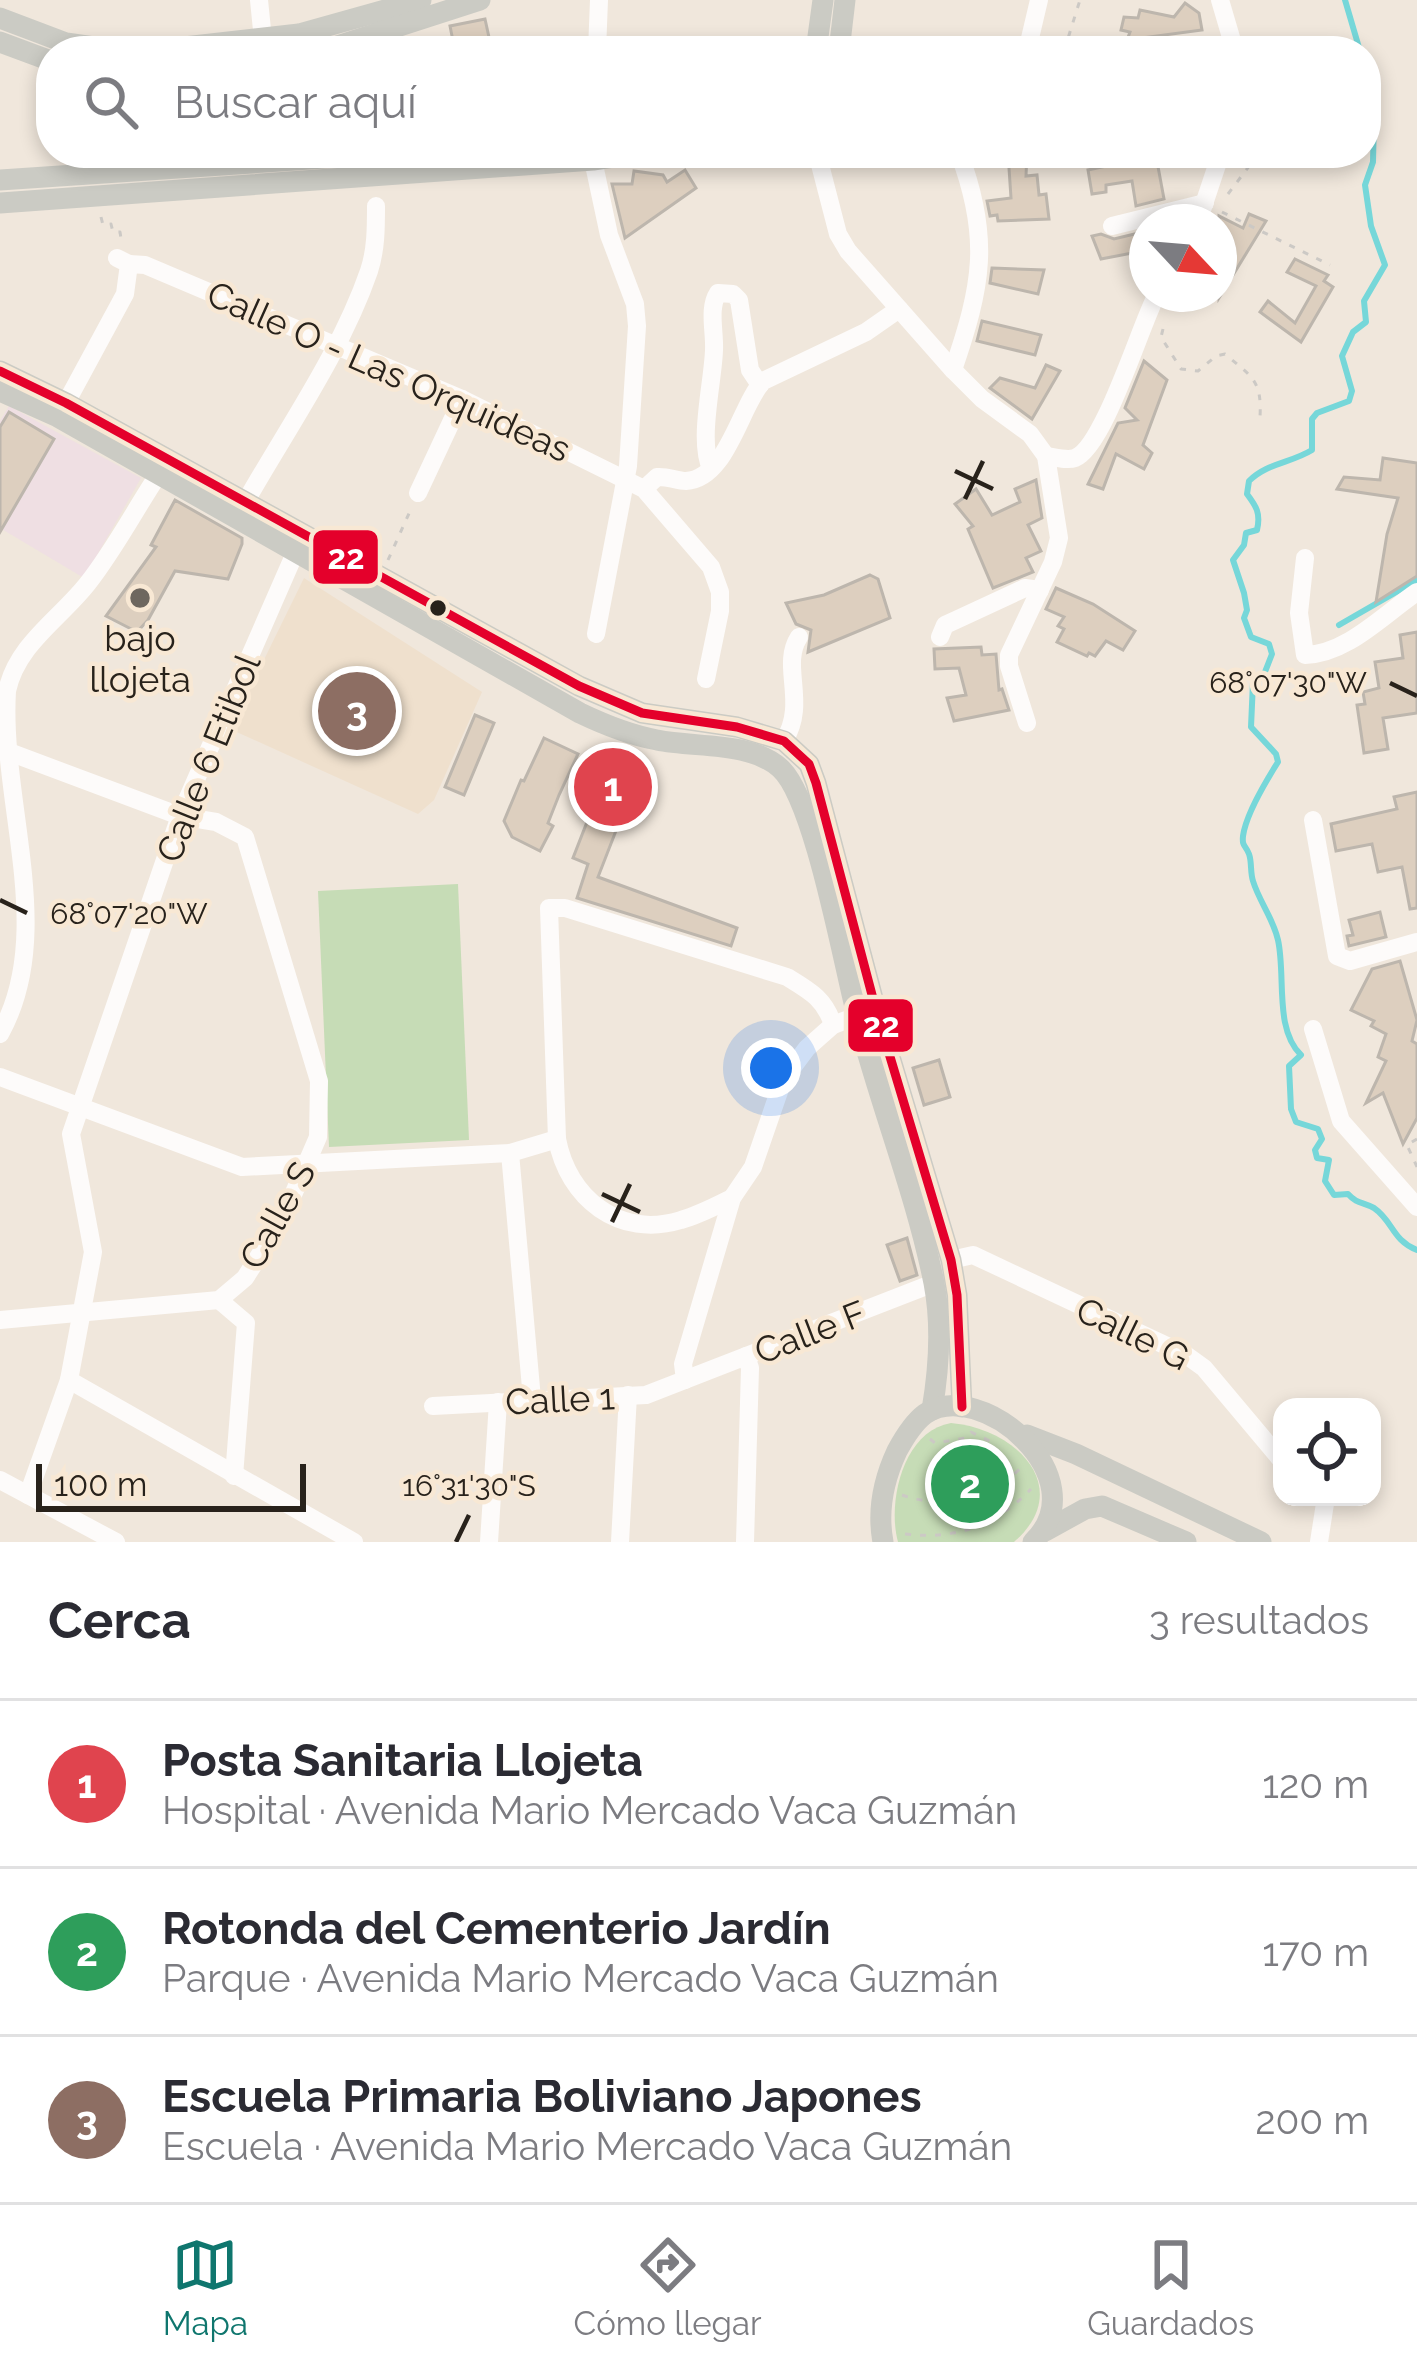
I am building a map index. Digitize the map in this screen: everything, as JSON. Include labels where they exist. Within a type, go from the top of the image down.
[{"type":"main road","points":[[301,36],[421,0]]},
{"type":"main road","points":[[368,36],[480,0]]},
{"type":"main road","points":[[818,36],[823,0]]},
{"type":"main road","points":[[841,36],[845,0]]},
{"type":"main road","points":[[0,18],[46,36]]},
{"type":"main road","points":[[0,42],[36,55]]},
{"type":"main road","points":[[0,180],[177,168]]},
{"type":"main road","points":[[0,203],[442,168]]},
{"type":"main road","points":[[0,371],[517,667]]},
{"type":"main road","points":[[0,391],[62,410]]},
{"type":"main road","points":[[300,544],[380,578],[620,730],[705,736],[765,758],[789,777],[951,1260],[962,1407]]},
{"type":"main road","points":[[705,736],[737,727],[784,741],[809,764],[816,783],[866,1013],[934,1283],[939,1349],[932,1410]]},
{"type":"main road","points":[[934,1283],[951,1260]]},
{"type":"main road","points":[[886,1540],[882,1491],[891,1464],[913,1426],[932,1410],[962,1407],[1037,1452],[1050,1476],[1051,1508],[1039,1537]]},
{"type":"main road","points":[[1013,1441],[1076,1454],[1261,1542]]},
{"type":"main road","points":[[1039,1537],[1085,1509],[1102,1506],[1186,1542]]},
{"type":"street","points":[[259,0],[263,36]]},
{"type":"street","points":[[597,36],[598,0]]},
{"type":"street","points":[[1031,36],[1039,0]]},
{"type":"street","points":[[1220,0],[1231,36]]},
{"type":"street","points":[[596,168],[610,235],[635,304],[636,392],[626,477],[596,634]]},
{"type":"street","points":[[821,168],[838,233],[848,251],[953,370],[982,399],[1030,434],[1046,456],[1058,538],[1009,655],[1027,723]]},
{"type":"street","points":[[953,370],[976,295],[982,242],[964,168]]},
{"type":"street","points":[[1204,204],[1216,168]]},
{"type":"street","points":[[241,510],[335,344],[369,271],[376,206]]},
{"type":"street","points":[[1112,226],[1129,223]]},
{"type":"street","points":[[62,410],[125,294],[123,261]]},
{"type":"street","name":"Calle O - Las Orquideas","points":[[123,261],[145,266],[462,399],[644,489],[711,568],[720,592],[706,680]]},
{"type":"street","points":[[711,468],[706,442],[715,344],[712,302],[718,293],[740,300],[750,370],[760,385]]},
{"type":"street","points":[[644,489],[657,477],[684,481],[711,468],[760,385],[790,365],[866,332],[899,309]]},
{"type":"street","points":[[1046,456],[1070,460],[1090,442],[1149,312]]},
{"type":"street","points":[[418,493],[462,399]]},
{"type":"street","points":[[0,1034],[24,966],[0,772],[6,694],[21,654],[89,582],[163,467]]},
{"type":"street","name":"Calle 6 Etibol","points":[[28,1495],[69,1380],[93,1252],[71,1134],[180,816],[300,544]]},
{"type":"street","points":[[1304,558],[1298,613],[1305,655],[1324,655],[1417,592]]},
{"type":"street","points":[[940,637],[945,625],[1024,588],[1040,590]]},
{"type":"street","points":[[1392,609],[1417,604]]},
{"type":"street","points":[[784,741],[796,718],[792,653],[799,637]]},
{"type":"street","name":"Calle S","points":[[0,1320],[219,1300],[245,1278],[284,1218],[318,1136],[319,1081],[252,852],[237,831],[180,816],[1,749]]},
{"type":"street","points":[[1312,820],[1337,956],[1351,961],[1417,942]]},
{"type":"street","points":[[733,1198],[676,1222],[630,1221],[594,1208],[582,1196],[562,1163],[557,1139],[549,908],[565,908],[788,977],[827,1007],[832,1025]]},
{"type":"street","points":[[685,1380],[683,1364],[733,1198],[753,1167],[790,1068],[832,1025],[866,1013]]},
{"type":"street","points":[[1313,1029],[1341,1121],[1417,1207]]},
{"type":"street","points":[[0,1077],[242,1167],[510,1153],[557,1139]]},
{"type":"street","points":[[510,1153],[532,1399]]},
{"type":"street","name":"Calle G","points":[[951,1260],[973,1255],[1186,1355],[1204,1368],[1273,1450]]},
{"type":"street","name":"Calle F","points":[[685,1380],[934,1283]]},
{"type":"street","points":[[219,1300],[246,1322],[234,1476]]},
{"type":"street","points":[[745,1542],[750,1368],[746,1356]]},
{"type":"street","points":[[69,1380],[354,1542]]},
{"type":"street","name":"Calle 1","points":[[433,1406],[646,1395],[685,1380]]},
{"type":"street","points":[[620,1542],[628,1395]]},
{"type":"street","points":[[489,1542],[498,1402]]},
{"type":"street","points":[[0,1480],[116,1542]]},
{"type":"street","points":[[1318,1542],[1324,1506]]},
{"type":"path","points":[[1069,36],[1081,0]]},
{"type":"path","points":[[1214,204],[1247,168]]},
{"type":"path","points":[[102,221],[111,224],[113,232],[120,232],[121,240],[114,242],[123,261]]},
{"type":"path","points":[[1237,227],[1330,265]]},
{"type":"path","points":[[1157,312],[1161,337],[1181,369],[1198,371],[1226,354],[1254,379],[1261,393],[1260,417]]},
{"type":"path","points":[[380,578],[418,493]]},
{"type":"path","points":[[1417,1139],[1407,1145],[1417,1167]]},
{"type":"path","points":[[921,1447],[928,1438],[934,1443],[967,1438],[971,1432],[1013,1441]]},
{"type":"path","points":[[903,1483],[899,1497],[960,1501],[995,1488],[1026,1464]]},
{"type":"path","points":[[886,1540],[900,1533],[948,1535],[985,1525],[1002,1516],[1036,1483],[1037,1498]]},
{"type":"shaded area","points":[[9,406],[141,478],[84,578],[0,528],[0,421]]},
{"type":"shaded area","points":[[304,578],[482,692],[434,800],[418,814],[230,729]]},
{"type":"green space","points":[[458,884],[469,1140],[329,1147],[318,891]]},
{"type":"green space","points":[[951,1423],[997,1436],[1030,1464],[1039,1501],[1032,1522],[1014,1542],[898,1542],[895,1508],[902,1470],[921,1439]]},
{"type":"building","points":[[1185,3],[1199,13],[1202,30],[1128,36],[1130,32],[1121,30],[1124,17],[1138,18],[1140,10],[1174,17]]},
{"type":"building","points":[[485,19],[489,36],[452,36],[450,26]]},
{"type":"building","points":[[1009,168],[1026,168],[1026,176],[1037,175],[1039,195],[1046,194],[1049,219],[998,221],[997,215],[990,216],[987,201],[1011,198]]},
{"type":"building","points":[[1158,168],[1164,199],[1136,204],[1132,181],[1106,185],[1106,192],[1092,194],[1088,170]]},
{"type":"building","points":[[685,170],[696,188],[625,238],[612,184],[632,184],[634,171],[663,175],[667,182]]},
{"type":"building","points":[[1249,214],[1266,221],[1237,269],[1237,225],[1243,228]]},
{"type":"building","points":[[1129,235],[1129,254],[1101,259],[1092,236]]},
{"type":"building","points":[[1295,259],[1328,275],[1324,281],[1333,287],[1301,342],[1260,312],[1268,301],[1295,323],[1316,286],[1287,272]]},
{"type":"building","points":[[992,268],[1044,270],[1038,294],[990,283]]},
{"type":"building","points":[[982,321],[1041,335],[1035,355],[977,341]]},
{"type":"building","points":[[1144,361],[1167,380],[1143,445],[1152,453],[1144,469],[1116,454],[1103,489],[1088,484],[1118,423],[1137,420],[1125,408]]},
{"type":"building","points":[[1046,365],[1060,371],[1032,419],[990,388],[1000,378],[1035,388]]},
{"type":"building","points":[[9,412],[54,439],[0,532],[0,427]]},
{"type":"building","points":[[1383,458],[1417,463],[1417,576],[1376,602],[1398,498],[1337,489],[1344,477],[1380,480]]},
{"type":"building","points":[[1036,480],[1042,518],[1028,525],[1041,551],[1026,558],[1033,572],[993,588],[968,529],[973,526],[955,504],[976,489],[992,515],[1020,502],[1015,489]]},
{"type":"building","points":[[175,500],[242,538],[242,544],[228,579],[175,571],[137,632],[106,616],[156,547],[151,545]]},
{"type":"building","points":[[870,575],[878,579],[890,618],[808,652],[811,630],[796,624],[786,603],[824,595]]},
{"type":"building","points":[[1056,588],[1093,604],[1135,631],[1123,650],[1106,641],[1095,656],[1087,656],[1057,642],[1064,617],[1046,609]]},
{"type":"building","points":[[1417,632],[1417,713],[1383,718],[1388,749],[1364,753],[1357,705],[1365,704],[1363,692],[1379,688],[1375,662],[1403,658],[1400,635]]},
{"type":"building","points":[[981,647],[982,655],[996,654],[999,690],[1009,710],[954,721],[947,698],[966,695],[959,668],[935,669],[934,649]]},
{"type":"building","points":[[475,715],[494,723],[464,795],[445,787]]},
{"type":"building","points":[[544,738],[578,754],[540,851],[512,837],[504,821]]},
{"type":"building","points":[[610,763],[638,774],[598,877],[737,928],[731,946],[577,898],[588,864],[573,858]]},
{"type":"building","points":[[1417,792],[1417,908],[1410,909],[1402,867],[1378,872],[1372,844],[1336,851],[1331,824],[1397,809],[1394,797]]},
{"type":"building","points":[[1380,912],[1386,937],[1349,946],[1347,936],[1353,935],[1349,920]]},
{"type":"building","points":[[1400,961],[1417,1020],[1412,1041],[1417,1044],[1417,1118],[1403,1144],[1383,1093],[1366,1103],[1386,1061],[1378,1057],[1386,1034],[1371,1026],[1374,1021],[1351,1010],[1372,969]]},
{"type":"building","points":[[939,1060],[950,1097],[924,1105],[913,1068]]},
{"type":"building","points":[[907,1238],[917,1275],[900,1281],[887,1245]]},
{"type":"waterway","points":[[1345,0],[1356,36]]},
{"type":"waterway","points":[[1371,168],[1365,185],[1371,226],[1385,265],[1364,301],[1366,322],[1353,332],[1342,356],[1352,391],[1349,401],[1312,419],[1312,450],[1263,470],[1249,481],[1247,494],[1257,510],[1257,530],[1246,533],[1233,560],[1251,637],[1269,644],[1272,654],[1263,677],[1253,682],[1251,727],[1278,762],[1252,808],[1243,844],[1278,940],[1284,1017],[1301,1055],[1289,1066],[1296,1122],[1318,1129],[1322,1139],[1315,1150],[1317,1158],[1329,1160],[1325,1181],[1334,1195],[1348,1194],[1374,1208],[1402,1241],[1417,1250]]},
{"type":"waterway","points":[[1339,625],[1417,580]]},
{"type":"transit line","name":"22","points":[[0,371],[579,686],[642,713],[737,727],[784,741],[809,764],[951,1260],[962,1407]]},
{"type":"place","name":"bajo llojeta","points":[[140,598]]},
{"type":"place","name":"Escuela Primaria Boliviano Japones","points":[[357,711]]},
{"type":"place","name":"Posta Sanitaria Llojeta","points":[[613,787]]},
{"type":"place","name":"Rotonda del Cementerio Jardín","points":[[970,1484]]}]
